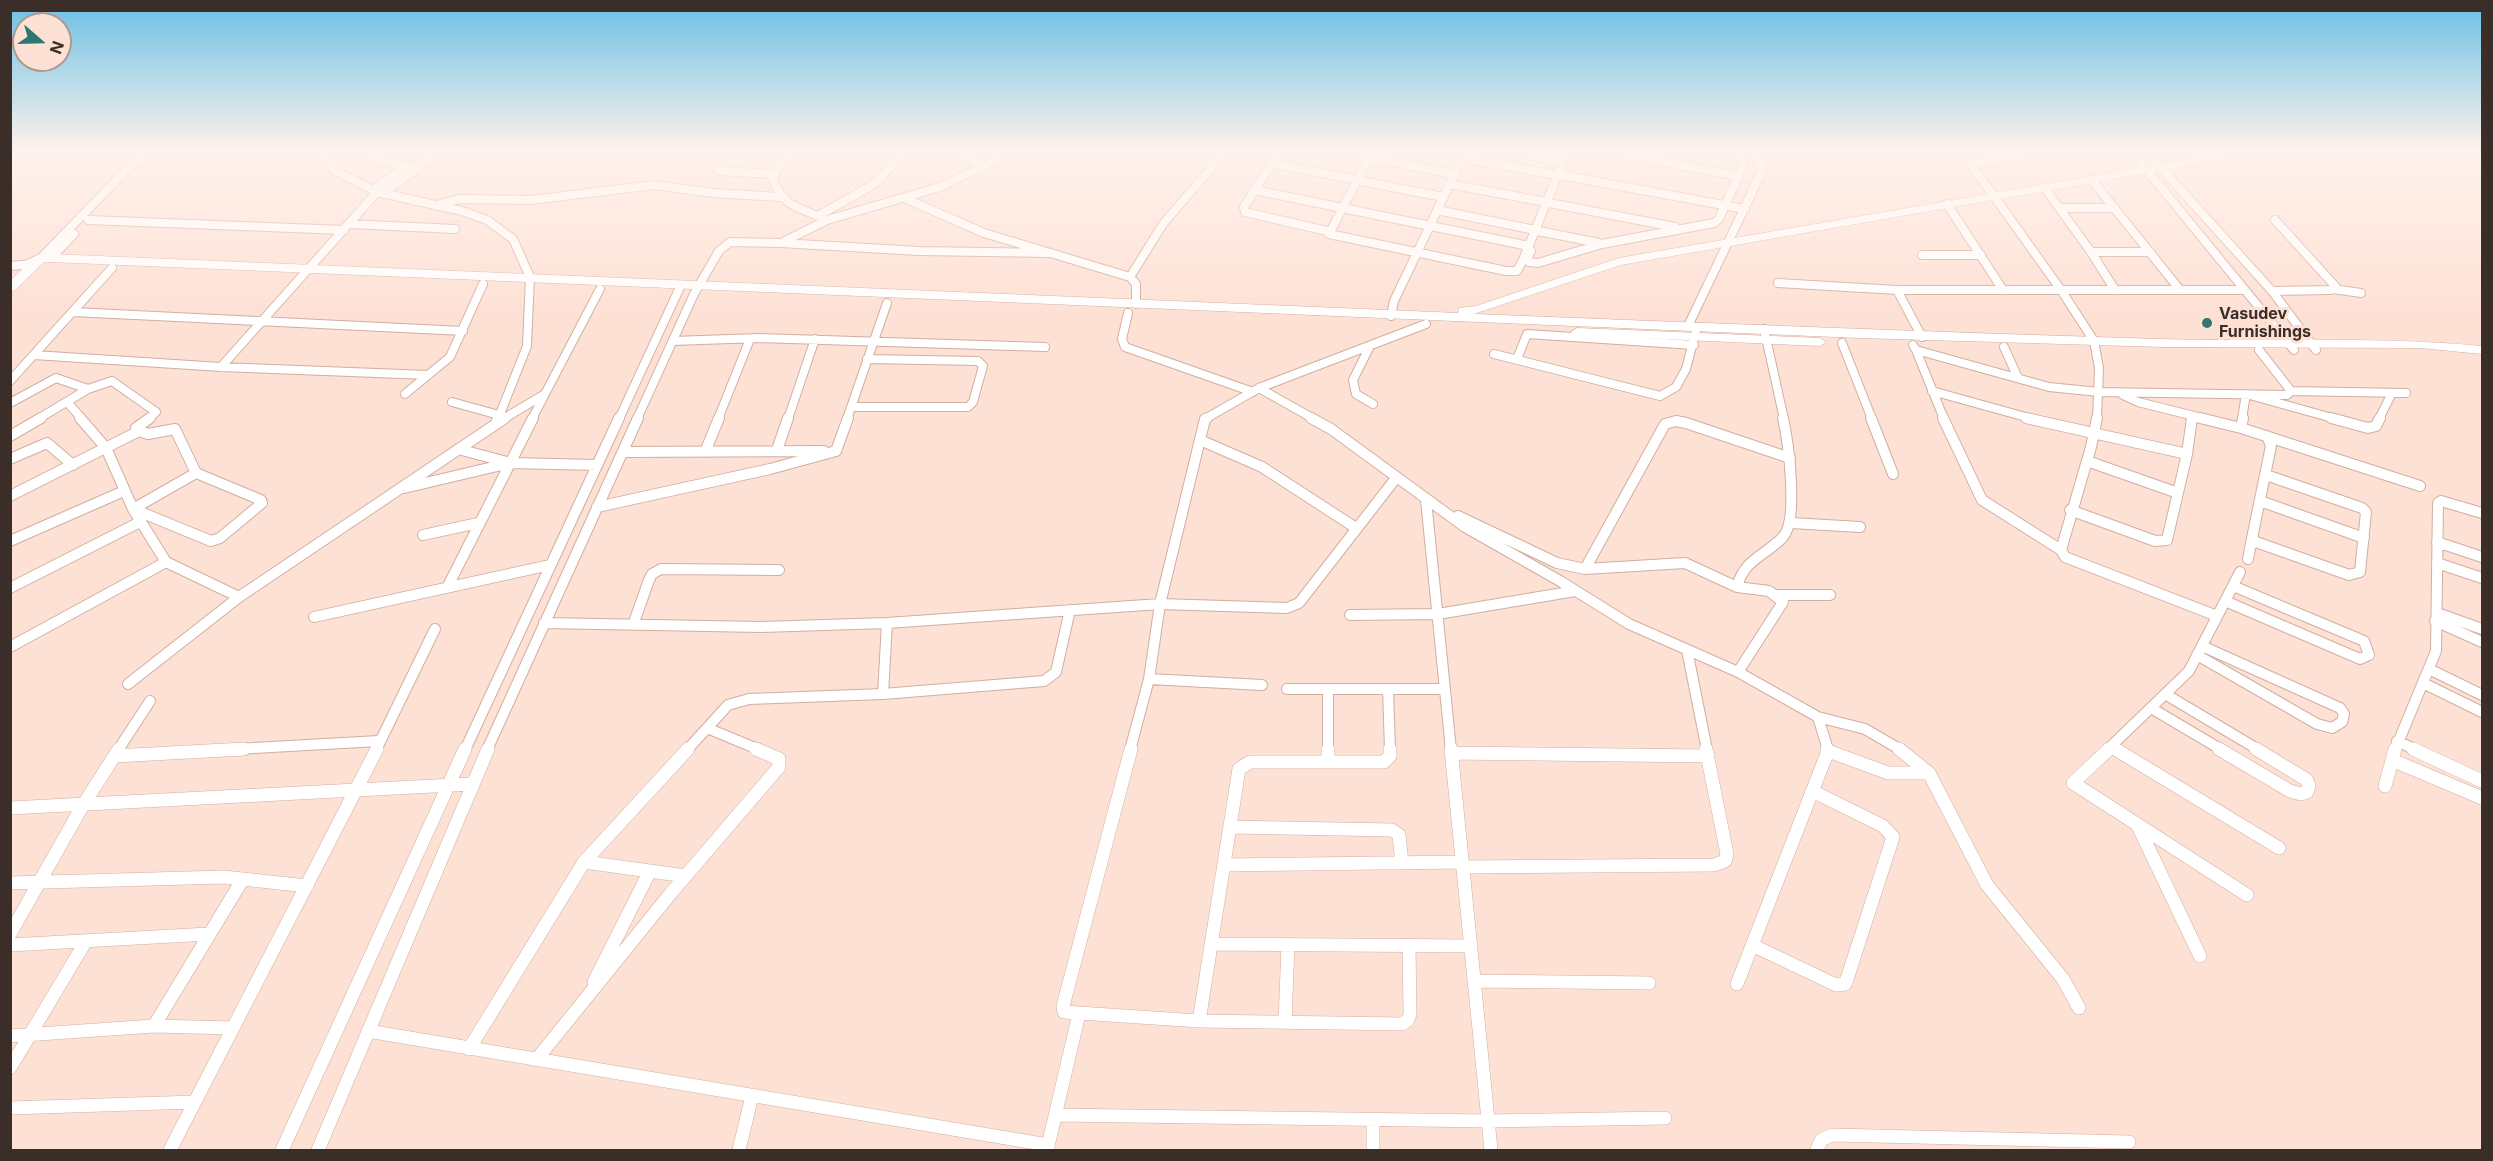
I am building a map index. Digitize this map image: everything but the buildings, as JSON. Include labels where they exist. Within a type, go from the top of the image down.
[{"type":"street","points":[[10,299],[40,262],[94,206]]},
{"type":"street","points":[[10,288],[101,206]]},
{"type":"street","points":[[221,367],[365,206]]},
{"type":"street","points":[[437,206],[487,220],[513,239],[530,282],[527,346],[498,419]]},
{"type":"street","points":[[792,206],[822,218],[870,206]]},
{"type":"street","points":[[781,243],[840,206]]},
{"type":"street","points":[[923,206],[984,233],[1130,277],[1136,284],[1132,308],[1122,339],[1125,347],[1256,390],[1331,429],[1465,527],[1629,624],[1738,672],[1818,717],[1843,720],[1874,732],[1897,745],[1929,773],[1987,885],[2063,979],[2079,1008]]},
{"type":"street","points":[[1130,277],[1163,224],[1180,206]]},
{"type":"street","points":[[1244,206],[1245,212],[1330,232],[1329,234],[1506,272],[1517,271],[1537,231]]},
{"type":"street","points":[[1339,206],[1529,246]]},
{"type":"street","points":[[1391,316],[1394,301],[1439,206]]},
{"type":"street","points":[[1547,206],[1527,259],[1533,263],[1602,244],[1714,223],[1724,206]]},
{"type":"street","points":[[1565,206],[1683,228]]},
{"type":"street","points":[[1731,206],[1745,209]]},
{"type":"street","points":[[1494,354],[1660,396],[1676,387],[1686,369],[1693,334],[1746,206]]},
{"type":"street","points":[[1732,236],[1908,206]]},
{"type":"street","points":[[1409,946],[1410,1014],[1408,1020],[1402,1024],[1198,1021],[1064,1012],[1063,1006],[1149,679],[1161,604],[1205,419],[1256,390],[1458,312],[1479,301],[1616,254],[1932,206]]},
{"type":"street","points":[[1948,206],[2003,290]]},
{"type":"street","points":[[2002,206],[2061,290],[2096,345],[2099,392],[2096,432],[2070,510],[2061,550]]},
{"type":"street","points":[[2176,206],[2291,346]]},
{"type":"street","points":[[2196,206],[2272,291],[2313,346]]},
{"type":"street","points":[[1330,232],[1343,207]]},
{"type":"street","points":[[2061,208],[2115,208],[2181,290]]},
{"type":"street","points":[[2061,208],[2115,290]]},
{"type":"street","points":[[1437,210],[1602,244]]},
{"type":"street","points":[[88,220],[455,229]]},
{"type":"street","points":[[2275,220],[2336,287],[2332,290]]},
{"type":"street","points":[[318,1150],[472,784],[544,623],[697,290],[725,244],[741,241],[919,251],[1051,253]]},
{"type":"street","points":[[2091,252],[2150,252]]},
{"type":"street","points":[[1923,255],[1982,255]]},
{"type":"street","points":[[40,262],[112,268],[304,272],[483,284],[530,282],[600,289],[679,289]]},
{"type":"street","points":[[10,266],[40,262],[304,272],[1112,308]]},
{"type":"street","points":[[10,381],[112,268]]},
{"type":"street","points":[[1778,283],[1897,290],[2244,290]]},
{"type":"street","points":[[405,394],[450,357],[483,284]]},
{"type":"street","points":[[447,586],[600,289]]},
{"type":"street","points":[[282,1150],[679,289]]},
{"type":"street","points":[[697,290],[887,303],[1444,317],[1693,334]]},
{"type":"street","points":[[1897,290],[1932,392],[1982,500],[2061,550],[2065,557],[2217,616]]},
{"type":"street","points":[[2272,291],[2332,290],[2361,293]]},
{"type":"street","points":[[836,451],[887,303]]},
{"type":"street","points":[[1132,308],[1426,324],[1693,334]]},
{"type":"street","points":[[73,312],[463,331]]},
{"type":"street","points":[[1517,359],[1527,334],[1765,335],[2004,347],[2096,345],[2259,350],[2291,346]]},
{"type":"street","points":[[1765,335],[1842,343],[2291,346],[2421,344],[2482,350]]},
{"type":"street","points":[[1737,587],[1741,572],[1784,536],[1791,523],[1790,458],[1765,335]]},
{"type":"street","points":[[705,452],[750,339]]},
{"type":"street","points":[[673,341],[815,339],[1045,347]]},
{"type":"street","points":[[777,450],[815,339]]},
{"type":"street","points":[[1842,343],[1893,474]]},
{"type":"street","points":[[1917,344],[2049,387],[2117,393],[2287,395],[2291,391],[2406,393]]},
{"type":"street","points":[[1370,346],[1353,380],[1356,394],[1373,404]]},
{"type":"street","points":[[2313,346],[2482,358]]},
{"type":"street","points":[[2004,347],[2018,378]]},
{"type":"street","points":[[2259,350],[2291,391]]},
{"type":"street","points":[[34,355],[221,367],[428,375]]},
{"type":"street","points":[[851,407],[968,407],[973,402],[983,366],[978,361],[867,359]]},
{"type":"street","points":[[10,403],[56,378],[88,389]]},
{"type":"street","points":[[10,436],[88,389],[108,382],[116,382],[156,412],[138,424],[136,428],[139,431],[148,435],[169,428],[175,429],[196,473],[261,500],[262,503],[220,538],[211,541],[133,510]]},
{"type":"street","points":[[1932,392],[2028,418],[2187,454]]},
{"type":"street","points":[[2117,393],[2138,402],[2268,436],[2420,486]]},
{"type":"street","points":[[2246,394],[2368,428],[2376,426],[2392,393]]},
{"type":"street","points":[[128,684],[239,597],[458,449],[498,419],[546,394]]},
{"type":"street","points":[[2241,428],[2246,394]]},
{"type":"street","points":[[452,402],[498,419]]},
{"type":"street","points":[[68,403],[106,448],[133,510],[166,562],[239,597]]},
{"type":"street","points":[[2070,510],[2156,541],[2167,540],[2187,454],[2192,416]]},
{"type":"street","points":[[1585,568],[1665,424],[1676,421],[1686,423],[1790,458]]},
{"type":"street","points":[[10,496],[139,431]]},
{"type":"street","points":[[2248,559],[2271,446],[2268,436]]},
{"type":"street","points":[[1200,440],[1233,451],[1261,465],[1356,528]]},
{"type":"street","points":[[10,459],[47,443],[52,444],[73,465]]},
{"type":"street","points":[[458,449],[510,463],[597,465]]},
{"type":"street","points":[[623,452],[836,451]]},
{"type":"street","points":[[597,507],[770,469],[836,451]]},
{"type":"street","points":[[2087,460],[2178,493]]},
{"type":"street","points":[[398,490],[510,463]]},
{"type":"street","points":[[133,510],[196,473]]},
{"type":"street","points":[[2252,538],[2256,543],[2349,575],[2360,572],[2366,512],[2362,508],[2266,475]]},
{"type":"street","points":[[544,623],[761,627],[887,623],[1161,604],[1293,606],[1299,603],[1396,478]]},
{"type":"street","points":[[10,541],[124,491]]},
{"type":"street","points":[[1426,500],[1476,981],[1491,1150]]},
{"type":"street","points":[[2260,501],[2364,538]]},
{"type":"street","points":[[2385,786],[2397,741],[2436,651],[2438,503],[2441,501],[2482,513]]},
{"type":"street","points":[[1455,514],[1557,563],[1585,568],[1685,563],[1737,587],[1771,591],[1783,602],[1738,672]]},
{"type":"street","points":[[10,588],[140,522]]},
{"type":"street","points":[[423,535],[478,523]]},
{"type":"street","points":[[1791,523],[1860,526]]},
{"type":"street","points":[[2437,542],[2482,557]]},
{"type":"street","points":[[10,648],[166,562]]},
{"type":"street","points":[[2437,563],[2482,578]]},
{"type":"street","points":[[314,617],[550,565]]},
{"type":"street","points":[[633,625],[648,580],[652,574],[661,569],[779,570]]},
{"type":"street","points":[[2240,572],[2188,671],[2073,783],[2247,895]]},
{"type":"street","points":[[2225,601],[2360,659],[2369,655],[2364,641],[2233,586]]},
{"type":"street","points":[[1350,615],[1438,614],[1575,591]]},
{"type":"street","points":[[1778,595],[1830,596]]},
{"type":"street","points":[[470,1049],[584,862],[728,705],[749,699],[884,694],[1044,681],[1056,672],[1070,610]]},
{"type":"street","points":[[2436,617],[2482,629]]},
{"type":"street","points":[[2436,617],[2482,642]]},
{"type":"street","points":[[884,694],[887,623]]},
{"type":"street","points":[[170,1150],[357,790],[435,629]]},
{"type":"street","points":[[1224,865],[1721,864],[1725,861],[1726,855],[1688,650]]},
{"type":"street","points":[[2200,651],[2340,708],[2344,714],[2342,722],[2332,728],[2317,724],[2200,651]]},
{"type":"street","points":[[2429,669],[2482,695]]},
{"type":"street","points":[[1149,679],[1262,685]]},
{"type":"street","points":[[2423,683],[2482,712]]},
{"type":"street","points":[[1287,689],[1445,689]]},
{"type":"street","points":[[1328,689],[1328,762]]},
{"type":"street","points":[[1198,1021],[1239,769],[1243,764],[1250,762],[1384,762],[1388,760],[1390,756],[1388,689]]},
{"type":"street","points":[[2151,708],[2290,791],[2301,794],[2307,792],[2309,786],[2307,780],[2299,774],[2165,694]]},
{"type":"street","points":[[10,934],[83,806],[150,701]]},
{"type":"street","points":[[1737,984],[1828,751],[1818,717]]},
{"type":"street","points":[[536,1060],[686,876],[779,767],[780,763],[776,757],[707,728]]},
{"type":"street","points":[[114,756],[380,741]]},
{"type":"street","points":[[2397,741],[2482,781]]},
{"type":"street","points":[[2112,747],[2279,848]]},
{"type":"street","points":[[1828,751],[1888,773],[1929,773]]},
{"type":"street","points":[[1452,753],[1708,756]]},
{"type":"street","points":[[2392,760],[2482,798]]},
{"type":"street","points":[[10,808],[472,784]]},
{"type":"street","points":[[1752,945],[1836,985],[1845,984],[1893,837],[1883,826],[1812,791]]},
{"type":"street","points":[[2138,825],[2200,956]]},
{"type":"street","points":[[1230,827],[1392,830],[1399,835],[1402,863]]},
{"type":"street","points":[[584,862],[686,876]]},
{"type":"street","points":[[584,1001],[650,871]]},
{"type":"street","points":[[10,883],[224,877],[307,886]]},
{"type":"street","points":[[154,1026],[243,879]]},
{"type":"street","points":[[10,945],[209,934]]},
{"type":"street","points":[[10,1068],[28,1034],[86,941]]},
{"type":"street","points":[[1211,944],[1471,946]]},
{"type":"street","points":[[1285,1022],[1288,945]]},
{"type":"street","points":[[1476,981],[1649,983]]},
{"type":"street","points":[[368,1031],[1047,1148],[1079,1014]]},
{"type":"street","points":[[10,1036],[154,1026],[234,1028]]},
{"type":"street","points":[[739,1150],[752,1096]]},
{"type":"street","points":[[10,1108],[195,1102]]},
{"type":"street","points":[[1056,1114],[1488,1121],[1665,1118]]},
{"type":"street","points":[[1373,1120],[1373,1150]]},
{"type":"street","points":[[1817,1150],[1823,1137],[1832,1135],[2129,1142]]},
{"type":"place","name":"Vasudev Furnishings","points":[[2207,323]]}]
